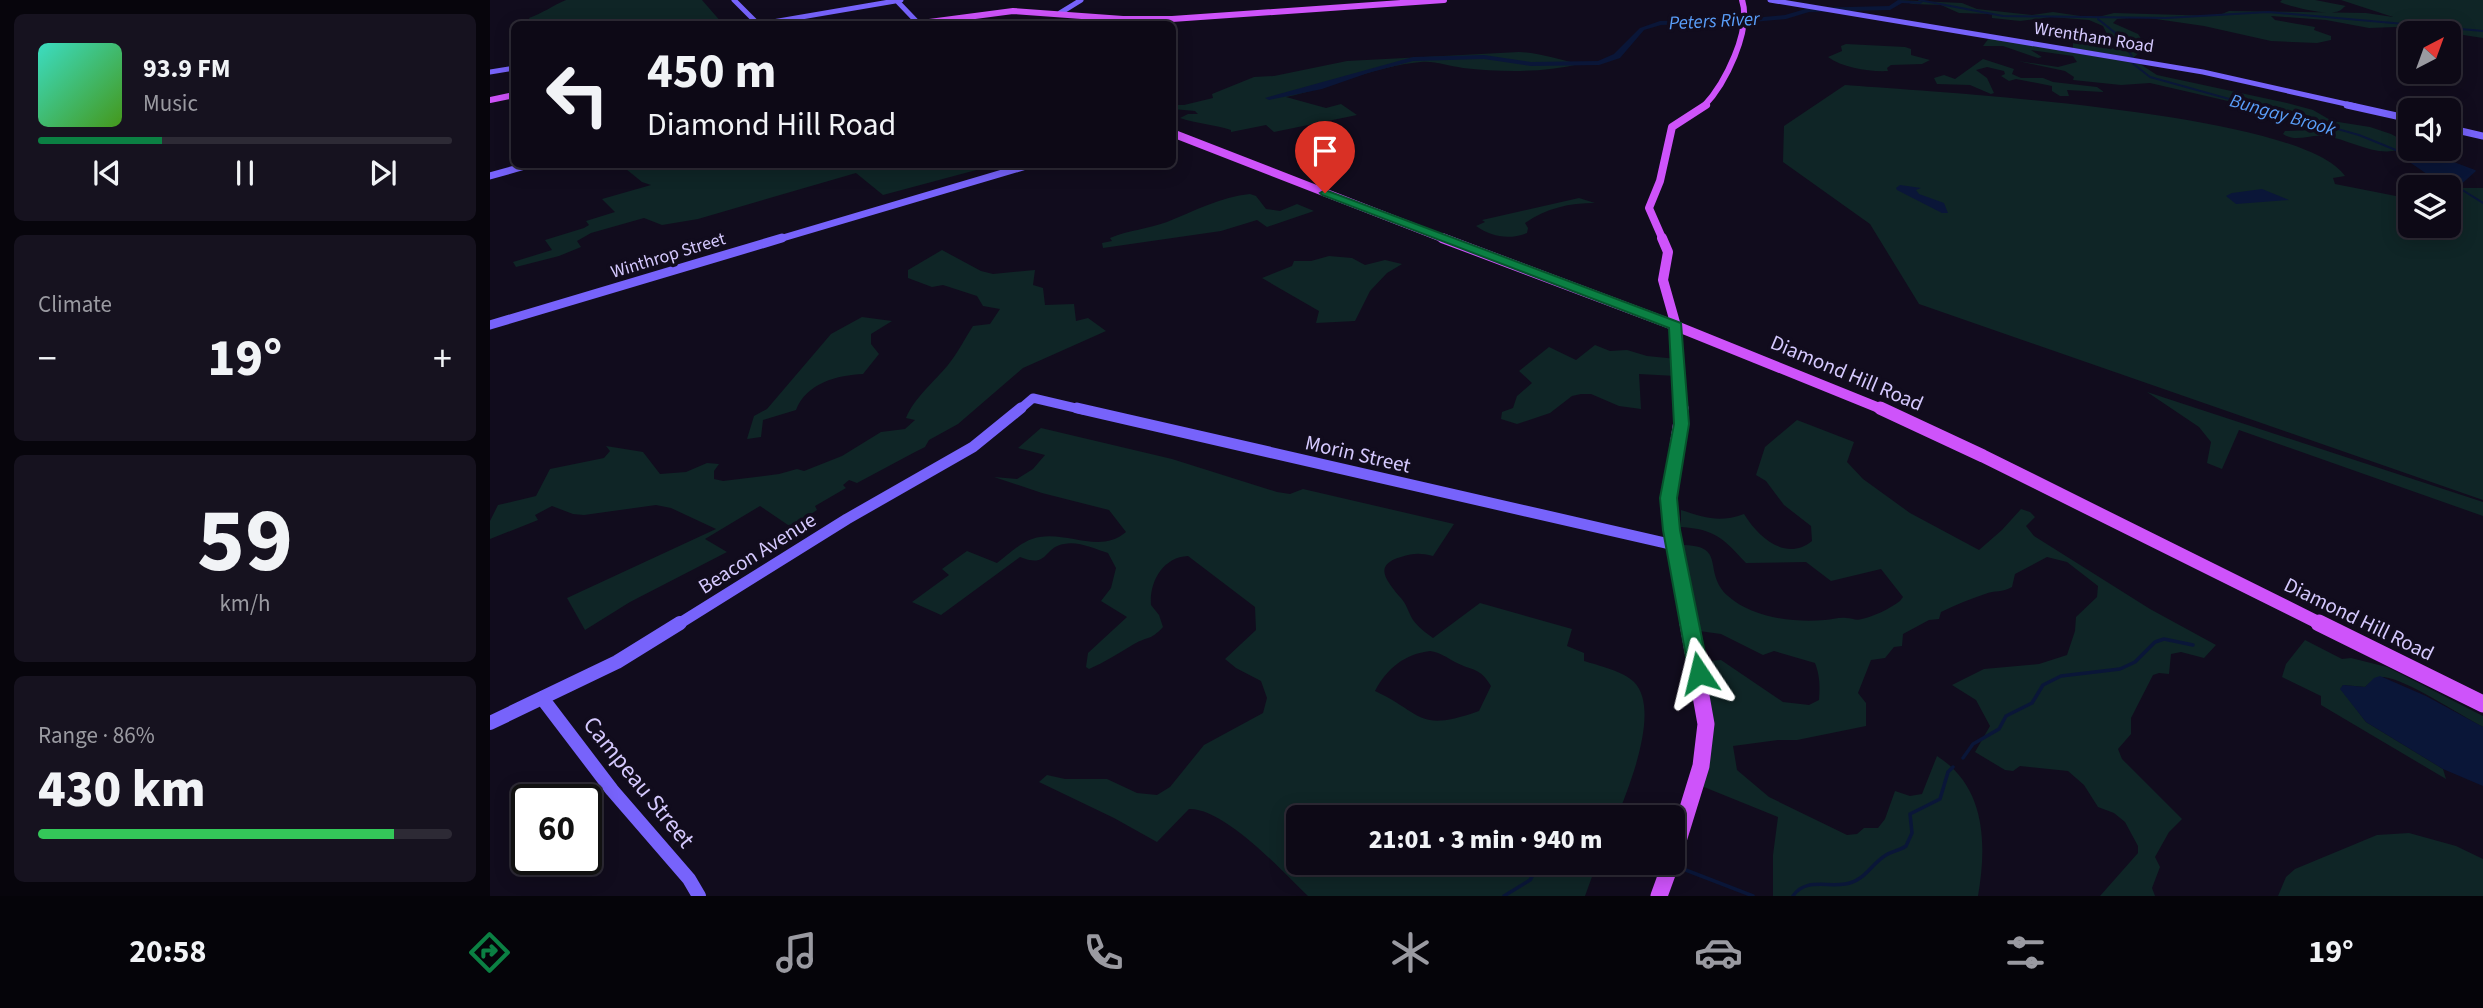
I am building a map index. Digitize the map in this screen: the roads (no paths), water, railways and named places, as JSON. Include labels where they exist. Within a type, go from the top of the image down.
[{"type":"main road","points":[[939,21],[991,13],[1038,11],[1124,19],[1194,18],[1444,0]]},
{"type":"main road","points":[[1685,818],[1701,766],[1706,723],[1674,545],[1668,488],[1682,408],[1676,326],[1663,280],[1667,244],[1655,225],[1649,208],[1663,170],[1672,127],[1704,106],[1715,93],[1745,20],[1745,5],[1742,0]]},
{"type":"main road","points":[[490,100],[511,96]]},
{"type":"main road","name":"Diamond Hill Road","points":[[1176,135],[1857,398],[1934,433],[2483,704]]},
{"type":"main road","points":[[1659,896],[1667,875]]},
{"type":"street","points":[[734,0],[756,21]]},
{"type":"street","points":[[776,21],[899,0],[917,21]]},
{"type":"street","points":[[1060,13],[1081,0]]},
{"type":"street","name":"Wrentham Road","points":[[1770,0],[2254,82],[2398,116]]},
{"type":"street","points":[[490,72],[511,68]]},
{"type":"street","points":[[2461,131],[2483,136]]},
{"type":"street","points":[[490,176],[519,168]]},
{"type":"street","name":"Winthrop Street","points":[[490,325],[1019,168]]},
{"type":"street","name":"Morin Street","points":[[1033,398],[1674,545]]},
{"type":"street","name":"Beacon Avenue","points":[[490,723],[617,662],[847,519],[963,454],[1033,398]]},
{"type":"street","name":"Campeau Street","points":[[542,698],[612,790],[689,879],[699,896]]},
{"type":"water","points":[[2408,161],[2451,161],[2476,171],[2461,184],[2461,175],[2428,175]]},
{"type":"water","points":[[1900,185],[1921,188],[1916,190],[1919,194],[1944,203],[1948,213],[1942,213],[1897,190]]},
{"type":"water","points":[[2262,189],[2289,200],[2236,204],[2226,196],[2232,193]]},
{"type":"water","points":[[2380,676],[2426,696],[2483,727],[2483,786],[2443,769],[2366,722],[2340,689],[2343,685],[2365,687]]},
{"type":"waterway","name":"Peters River","points":[[1919,0],[2003,16],[2166,18],[2268,12],[2483,31]]},
{"type":"waterway","name":"Peters River","points":[[1269,98],[1319,87],[1365,71],[1413,59],[1484,57],[1531,64],[1599,63],[1617,56],[1642,29],[1660,23],[1753,20],[1786,17],[1809,10],[1890,8],[1901,1],[1920,2]]},
{"type":"waterway","name":"Bungay Brook","points":[[2098,19],[2119,36],[2133,58],[2131,62],[2150,77],[2359,135],[2398,151]]},
{"type":"waterway","name":"Bungay Brook","points":[[2461,189],[2483,203]]},
{"type":"waterway","points":[[1963,758],[1973,744],[1999,729],[2006,716],[2032,703],[2043,685],[2061,676],[2120,669],[2135,662],[2155,642],[2164,639],[2193,645]]},
{"type":"waterway","points":[[1793,896],[1798,890],[1810,885],[1838,885],[1858,880],[1886,855],[1906,846],[1912,833],[1910,814],[1940,799],[1948,772],[1953,767]]},
{"type":"waterway","points":[[1685,870],[1753,896]]},
{"type":"waterway","points":[[1504,896],[1530,880],[1533,875]]}]
